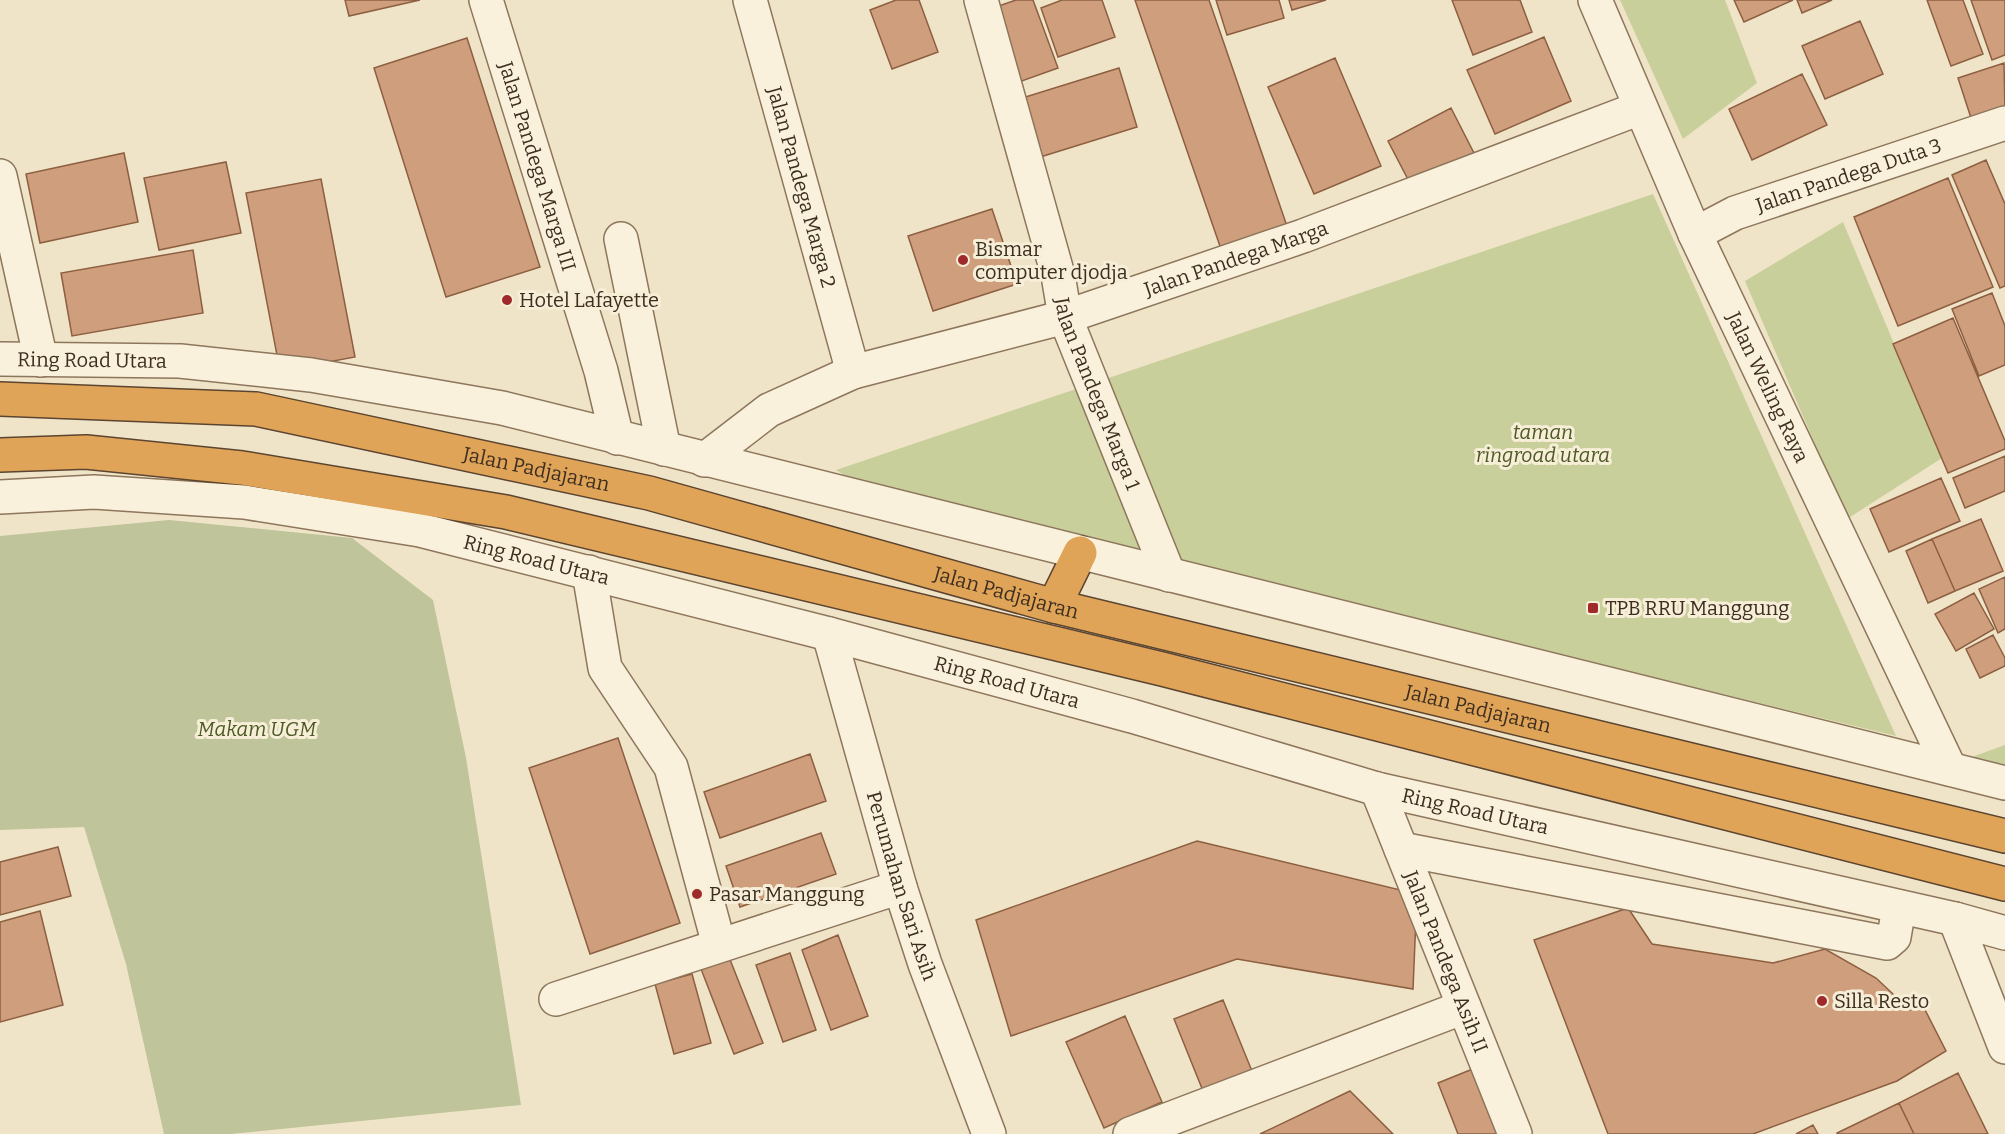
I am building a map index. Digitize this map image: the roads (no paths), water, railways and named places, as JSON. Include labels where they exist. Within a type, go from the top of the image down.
[{"type":"highway","name":"Jalan Padjajaran","points":[[0,399],[256,410],[649,493],[1054,606],[2005,836]]},
{"type":"highway","name":"Jalan Padjajaran","points":[[0,455],[86,452],[242,468],[507,512],[1162,669],[2005,884]]},
{"type":"highway","points":[[1054,606],[1080,553]]},
{"type":"street","name":"Jalan Pandega Marga III","points":[[486,0],[601,371],[617,438]]},
{"type":"street","name":"Jalan Pandega Marga 2","points":[[750,0],[853,372]]},
{"type":"street","name":"Jalan Pandega Marga 1","points":[[981,0],[1058,275],[1065,317],[1169,575]]},
{"type":"street","name":"Jalan Weling Raya","points":[[1595,0],[1695,234],[1950,769]]},
{"type":"street","name":"Jalan Pandega Marga","points":[[705,460],[769,410],[853,372],[1065,317],[1303,236],[1640,108]]},
{"type":"street","name":"Jalan Pandega Duta 3","points":[[1695,234],[1735,213],[2005,124]]},
{"type":"street","points":[[0,176],[42,360]]},
{"type":"street","points":[[621,239],[664,449]]},
{"type":"street","name":"Ring Road Utara","points":[[0,360],[180,361],[311,375],[502,408],[2005,783]]},
{"type":"street","name":"Ring Road Utara","points":[[0,497],[94,492],[244,502],[420,530],[829,634],[1132,716],[1377,789],[1955,919],[2005,933]]},
{"type":"street","points":[[589,572],[604,668],[671,767],[719,945]]},
{"type":"street","name":"Perumahan Sari Asih","points":[[829,634],[900,887],[925,964],[988,1134]]},
{"type":"street","name":"Jalan Pandega Asih II","points":[[1377,789],[1515,1134]]},
{"type":"street","points":[[1401,849],[1887,943],[1894,937],[1899,907]]},
{"type":"street","points":[[556,999],[900,887]]},
{"type":"street","points":[[1955,919],[2005,1047]]},
{"type":"street","points":[[1130,1134],[1464,1007]]},
{"type":"place","name":"Bismar computer djodja","points":[[963,260]]},
{"type":"place","name":"Hotel Lafayette","points":[[507,300]]},
{"type":"place","name":"TPB RRU Manggung","points":[[1593,608]]},
{"type":"place","name":"Pasar Manggung","points":[[697,894]]},
{"type":"place","name":"Silla Resto","points":[[1822,1001]]},
{"type":"park label","name":"taman ringroad utara","points":[[1543,444]]},
{"type":"park label","name":"Makam UGM","points":[[257,729]]}]
